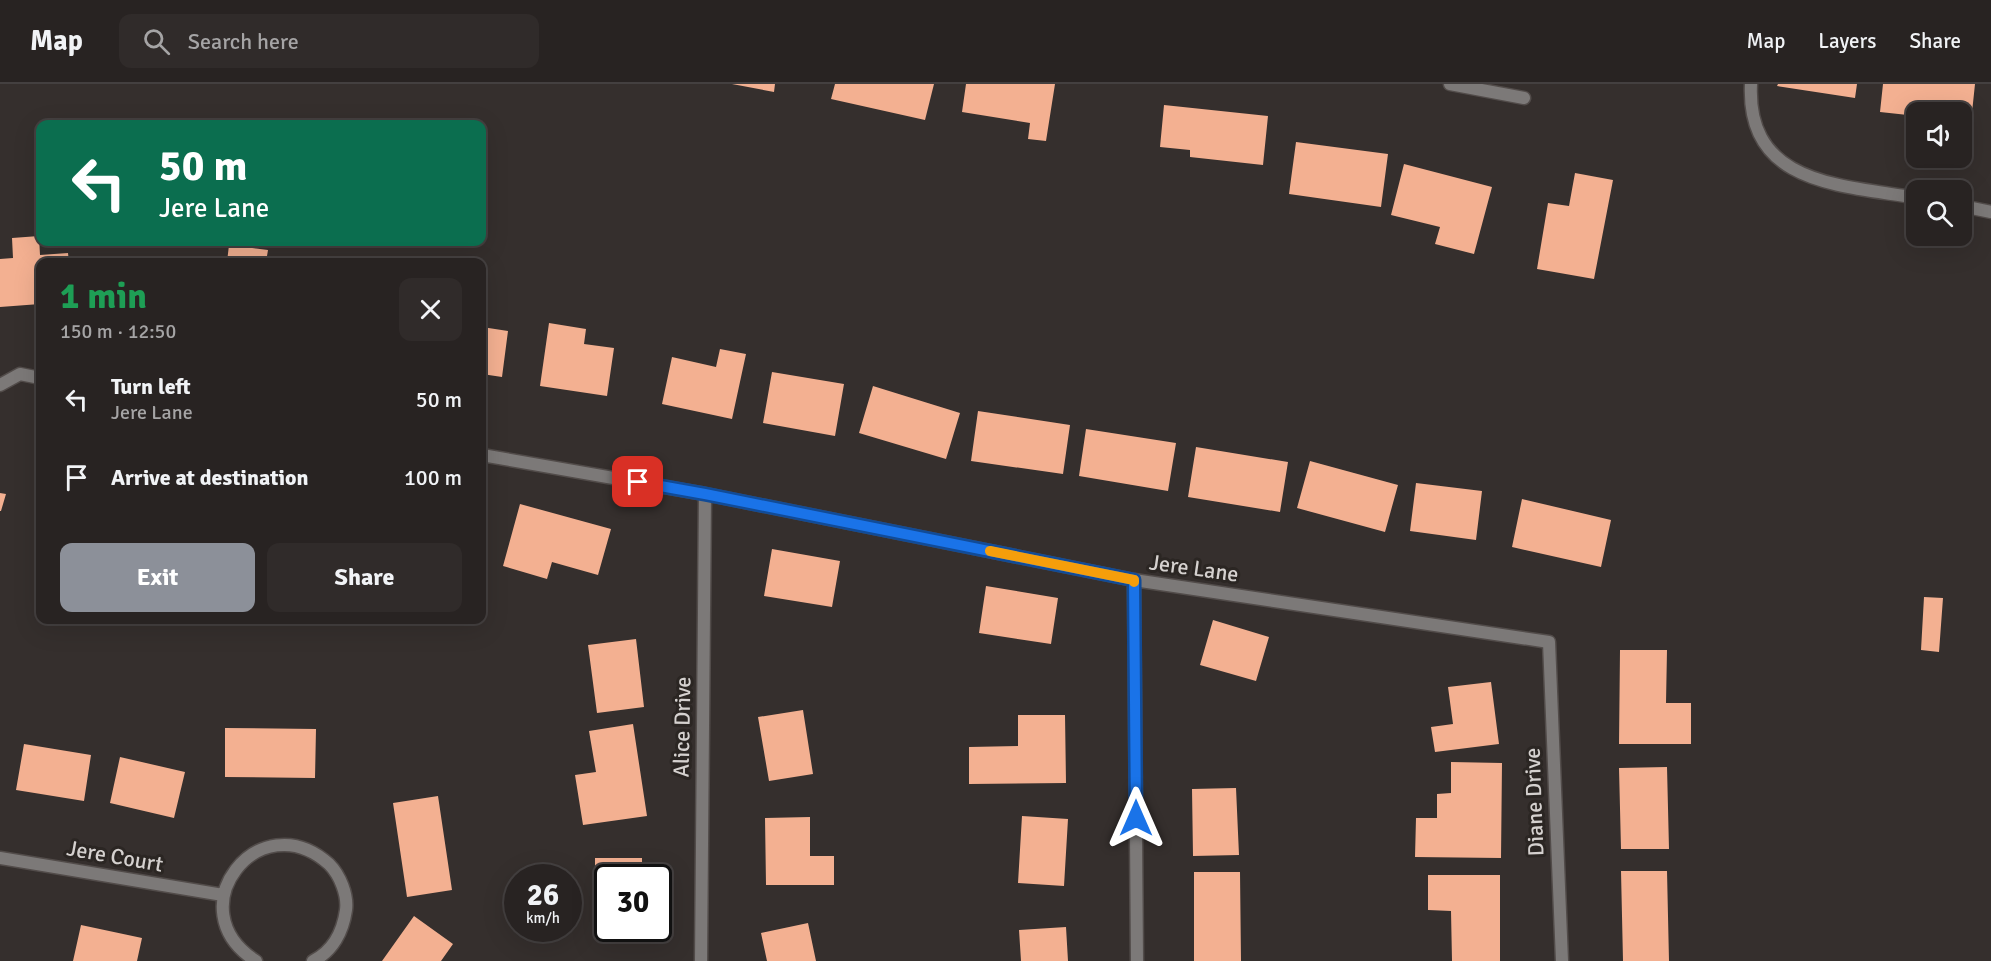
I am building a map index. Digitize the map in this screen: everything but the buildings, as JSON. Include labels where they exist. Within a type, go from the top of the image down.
[{"type":"street","points":[[1450,84],[1524,98]]},
{"type":"street","points":[[1751,84],[1750,100],[1760,136],[1778,159],[1792,170],[1808,177],[1906,196]]},
{"type":"street","points":[[1972,208],[1991,212]]},
{"type":"street","points":[[0,385],[20,374],[36,377]]},
{"type":"street","name":"Jere Lane","points":[[486,456],[705,494],[1134,580],[1549,642]]},
{"type":"street","name":"Alice Drive","points":[[701,961],[705,494]]},
{"type":"street","points":[[1134,580],[1137,961]]},
{"type":"street","name":"Diane Drive","points":[[1549,642],[1562,961]]},
{"type":"street","points":[[256,961],[242,952],[230,936],[223,916],[224,895],[230,876],[243,861],[260,850],[279,845],[299,846],[318,854],[333,868],[343,886],[346,905],[344,925],[334,943],[313,961]]},
{"type":"street","name":"Jere Court","points":[[0,858],[224,895]]},
{"type":"slow traffic","points":[[990,551],[1134,580],[1134,582]]},
{"type":"route","points":[[638,482],[1134,580],[1136,818]]}]
